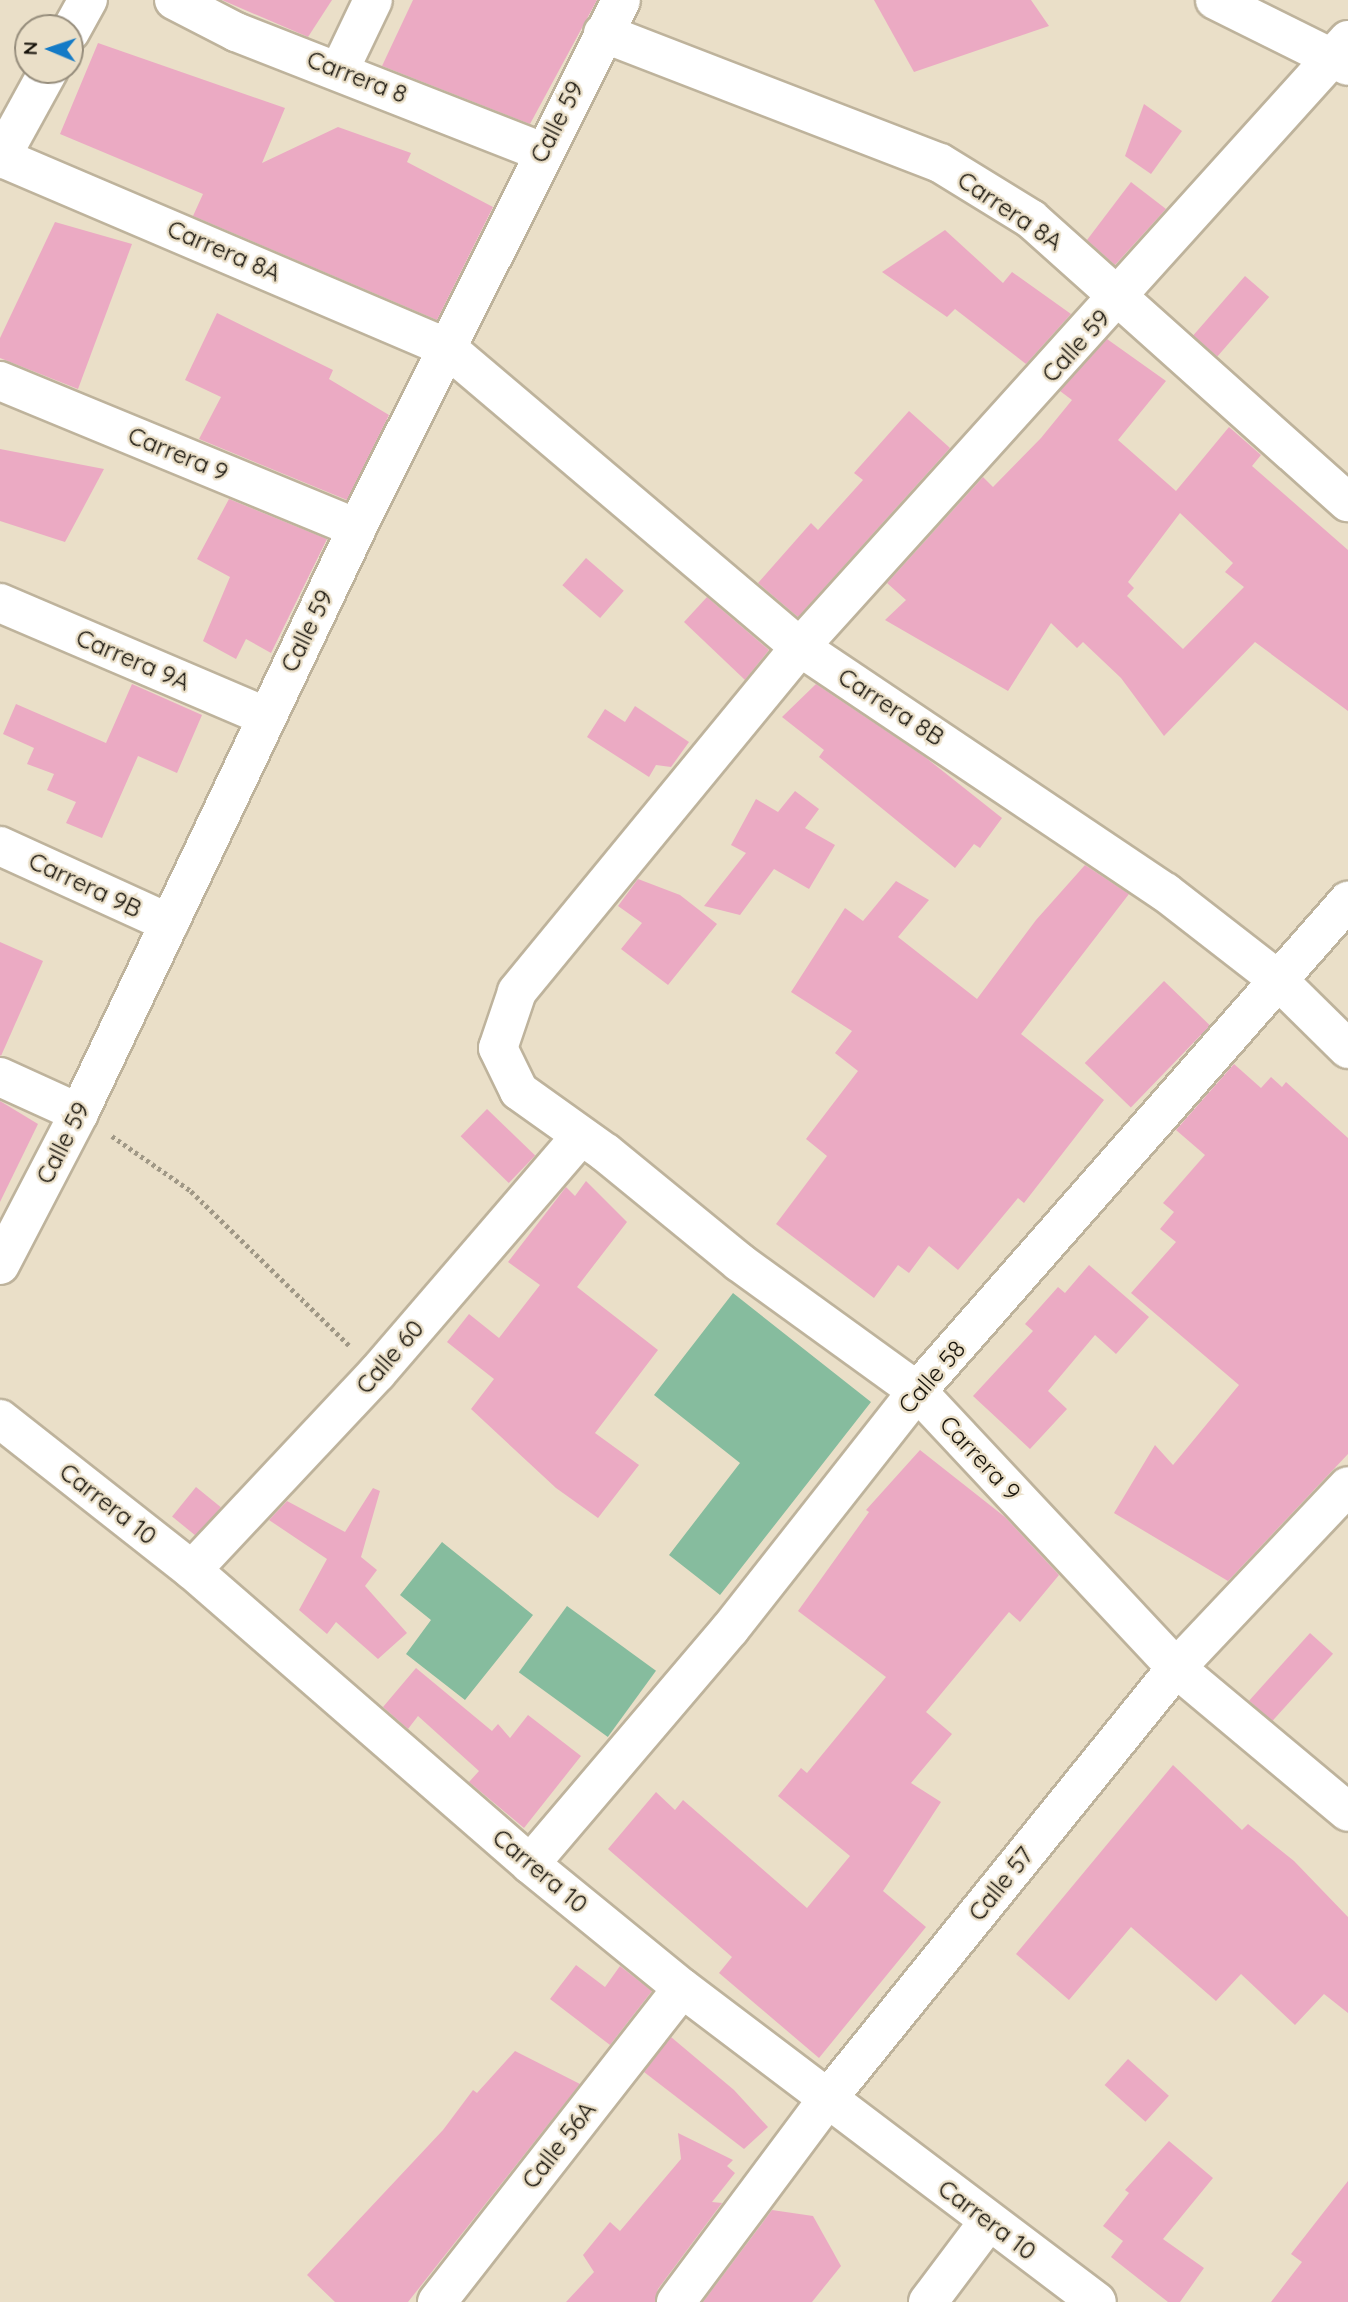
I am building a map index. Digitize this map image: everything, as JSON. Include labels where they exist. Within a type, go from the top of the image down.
[{"type":"street","name":"Carrera 8","points":[[174,0],[236,32],[340,69],[542,152]]},
{"type":"street","points":[[340,69],[373,0]]},
{"type":"street","points":[[1215,0],[1343,55]]},
{"type":"street","name":"Calle 59","points":[[0,1265],[79,1113],[265,716],[542,152],[612,16]]},
{"type":"street","name":"Carrera 8A","points":[[612,16],[940,163],[1031,219],[1121,296],[1348,502]]},
{"type":"street","name":"Calle 59","points":[[498,1048],[517,992],[800,647],[1343,55]]},
{"type":"street","points":[[0,158],[41,84]]},
{"type":"street","name":"Carrera 8A","points":[[0,158],[447,348]]},
{"type":"street","name":"Carrera 8B","points":[[447,348],[800,647],[1165,892],[1276,978],[1348,1049]]},
{"type":"street","name":"Carrera 9","points":[[0,381],[357,528]]},
{"type":"street","name":"Carrera 9A","points":[[0,603],[265,716]]},
{"type":"street","name":"Carrera 9B","points":[[0,846],[169,923]]},
{"type":"street","name":"Calle 58","points":[[530,1864],[730,1629],[918,1391],[1134,1149],[1276,978],[1348,901]]},
{"type":"street","name":"Carrera 9","points":[[498,1048],[519,1091],[740,1262],[918,1391],[1176,1668],[1348,1812]]},
{"type":"street","points":[[0,1077],[79,1113]]},
{"type":"street","name":"Calle 60","points":[[192,1570],[377,1373],[580,1137]]},
{"type":"street","name":"Carrera 10","points":[[0,1419],[192,1570],[530,1864],[682,1988],[1097,2302]]},
{"type":"street","name":"Calle 57","points":[[676,2302],[829,2097],[1176,1668],[1348,1486]]},
{"type":"street","name":"Calle 56A","points":[[437,2302],[682,1988]]},
{"type":"street","points":[[928,2302],[988,2222]]},
{"type":"path","points":[[79,1113],[191,1191],[377,1373]]},
{"type":"green space","points":[[733,1293],[871,1402],[720,1595],[669,1555],[740,1463],[654,1395]]},
{"type":"green space","points":[[442,1542],[533,1615],[465,1700],[406,1654],[431,1620],[400,1595]]},
{"type":"green space","points":[[567,1606],[656,1671],[608,1737],[519,1672]]},
{"type":"building","points":[[222,0],[332,0],[308,37]]},
{"type":"building","points":[[413,0],[597,0],[530,124],[382,66]]},
{"type":"building","points":[[874,0],[1031,0],[1049,26],[914,72]]},
{"type":"building","points":[[98,43],[285,108],[262,163],[338,127],[411,153],[407,162],[493,207],[437,320],[193,216],[203,194],[60,134],[81,84],[84,84],[84,77]]},
{"type":"building","points":[[1144,104],[1182,131],[1151,174],[1125,156]]},
{"type":"building","points":[[1131,182],[1166,209],[1115,265],[1087,240]]},
{"type":"building","points":[[55,222],[132,244],[78,389],[0,358],[0,338]]},
{"type":"building","points":[[945,230],[1003,283],[1012,272],[1071,314],[1026,364],[955,309],[947,317],[882,272]]},
{"type":"building","points":[[1245,276],[1269,297],[1217,357],[1193,336]]},
{"type":"building","points":[[217,313],[333,370],[329,379],[389,415],[347,500],[199,439],[221,397],[185,380]]},
{"type":"building","points":[[1107,339],[1166,381],[1118,440],[1176,491],[1229,427],[1261,455],[1252,466],[1348,550],[1348,711],[1255,642],[1164,736],[1121,678],[1083,642],[1077,648],[1051,623],[1008,691],[885,620],[906,600],[887,583],[983,477],[993,487],[1041,438],[1072,400],[1060,391]],"holes":[[[1180,513],[1233,563],[1225,572],[1244,587],[1183,649],[1127,596],[1134,588],[1128,582]]]},
{"type":"building","points":[[909,411],[950,448],[798,617],[758,583],[811,523],[818,530],[863,480],[854,473]]},
{"type":"building","points":[[0,449],[104,469],[65,542],[0,521]]},
{"type":"building","points":[[229,499],[327,539],[271,653],[246,639],[236,659],[203,641],[230,577],[197,559]]},
{"type":"building","points":[[586,558],[624,591],[600,618],[562,585]]},
{"type":"building","points":[[707,597],[769,650],[745,680],[684,622]]},
{"type":"building","points":[[132,684],[202,715],[177,773],[138,756],[102,838],[66,823],[76,802],[47,790],[54,774],[27,764],[34,748],[3,734],[16,704],[106,743]]},
{"type":"building","points":[[816,684],[925,757],[1002,818],[980,848],[974,844],[955,868],[819,757],[824,750],[782,717]]},
{"type":"building","points":[[635,706],[689,742],[671,767],[656,765],[649,777],[587,737],[605,709],[625,722]]},
{"type":"building","points":[[795,791],[819,809],[805,828],[835,845],[809,889],[774,869],[740,915],[704,906],[746,853],[731,845],[756,799],[778,812]]},
{"type":"building","points":[[1085,865],[1129,894],[1021,1034],[1104,1100],[1024,1203],[1018,1198],[958,1270],[929,1246],[909,1273],[898,1265],[874,1298],[776,1224],[827,1156],[806,1139],[858,1071],[835,1053],[852,1031],[791,992],[845,908],[863,921],[896,881],[929,900],[898,937],[977,999],[1036,920]]},
{"type":"building","points":[[638,879],[680,895],[717,924],[668,985],[621,949],[642,923],[618,906]]},
{"type":"building","points":[[0,942],[43,961],[1,1056],[0,1055]]},
{"type":"building","points":[[1164,981],[1210,1025],[1131,1107],[1085,1063]]},
{"type":"building","points":[[1234,1064],[1261,1088],[1271,1077],[1282,1087],[1286,1082],[1348,1138],[1348,1454],[1228,1581],[1114,1513],[1155,1445],[1173,1465],[1239,1385],[1131,1293],[1176,1242],[1160,1229],[1174,1212],[1163,1203],[1205,1155],[1176,1130]]},
{"type":"building","points":[[0,1101],[38,1124],[0,1202]]},
{"type":"building","points":[[487,1109],[535,1156],[509,1183],[461,1136]]},
{"type":"building","points":[[586,1181],[627,1222],[577,1287],[658,1350],[595,1433],[639,1465],[598,1518],[556,1488],[471,1409],[494,1379],[447,1342],[469,1314],[499,1338],[540,1285],[508,1262],[566,1187],[575,1196]]},
{"type":"building","points":[[1089,1265],[1149,1317],[1116,1354],[1095,1335],[1048,1391],[1067,1409],[1030,1449],[973,1396],[1033,1331],[1025,1324],[1058,1287],[1065,1293]]},
{"type":"building","points":[[920,1450],[1005,1517],[1059,1575],[1020,1622],[1009,1612],[926,1712],[952,1734],[911,1783],[941,1802],[883,1891],[926,1927],[819,2058],[719,1973],[732,1957],[608,1849],[656,1792],[675,1810],[683,1800],[807,1908],[850,1856],[778,1796],[801,1768],[807,1773],[886,1677],[798,1611],[869,1512],[866,1510]]},
{"type":"building","points":[[196,1487],[221,1507],[197,1537],[172,1517]]},
{"type":"building","points":[[373,1488],[380,1491],[361,1557],[377,1570],[365,1586],[407,1633],[378,1659],[336,1622],[327,1634],[299,1610],[327,1559],[269,1520],[287,1501],[345,1532]]},
{"type":"building","points":[[1310,1633],[1333,1654],[1272,1721],[1249,1701]]},
{"type":"building","points":[[416,1668],[492,1731],[498,1724],[510,1738],[528,1715],[581,1756],[524,1828],[469,1782],[479,1771],[418,1716],[408,1729],[383,1707]]},
{"type":"building","points":[[1173,1765],[1242,1830],[1248,1824],[1294,1861],[1348,1917],[1348,2013],[1324,1994],[1295,2025],[1241,1974],[1216,2001],[1131,1927],[1069,2000],[1016,1954]]},
{"type":"building","points":[[576,1965],[605,1987],[620,1966],[652,1991],[610,2045],[550,1999]]},
{"type":"building","points":[[671,2037],[734,2090],[768,2127],[744,2149],[644,2072]]},
{"type":"building","points":[[515,2051],[580,2084],[408,2302],[335,2302],[307,2275],[443,2130],[473,2090],[477,2093]]},
{"type":"building","points":[[1128,2059],[1169,2096],[1145,2122],[1105,2085]]},
{"type":"building","points":[[678,2133],[733,2160],[727,2166],[735,2173],[712,2202],[722,2203],[658,2289],[655,2302],[566,2302],[594,2272],[583,2255],[610,2222],[620,2231],[681,2159]]},
{"type":"building","points":[[1169,2141],[1213,2178],[1163,2239],[1204,2268],[1180,2302],[1168,2302],[1111,2257],[1123,2241],[1103,2226],[1129,2193],[1125,2190]]},
{"type":"building","points":[[1348,2181],[1348,2302],[1271,2302],[1302,2262],[1291,2254]]},
{"type":"building","points":[[772,2210],[813,2216],[841,2266],[812,2302],[703,2302]]}]
